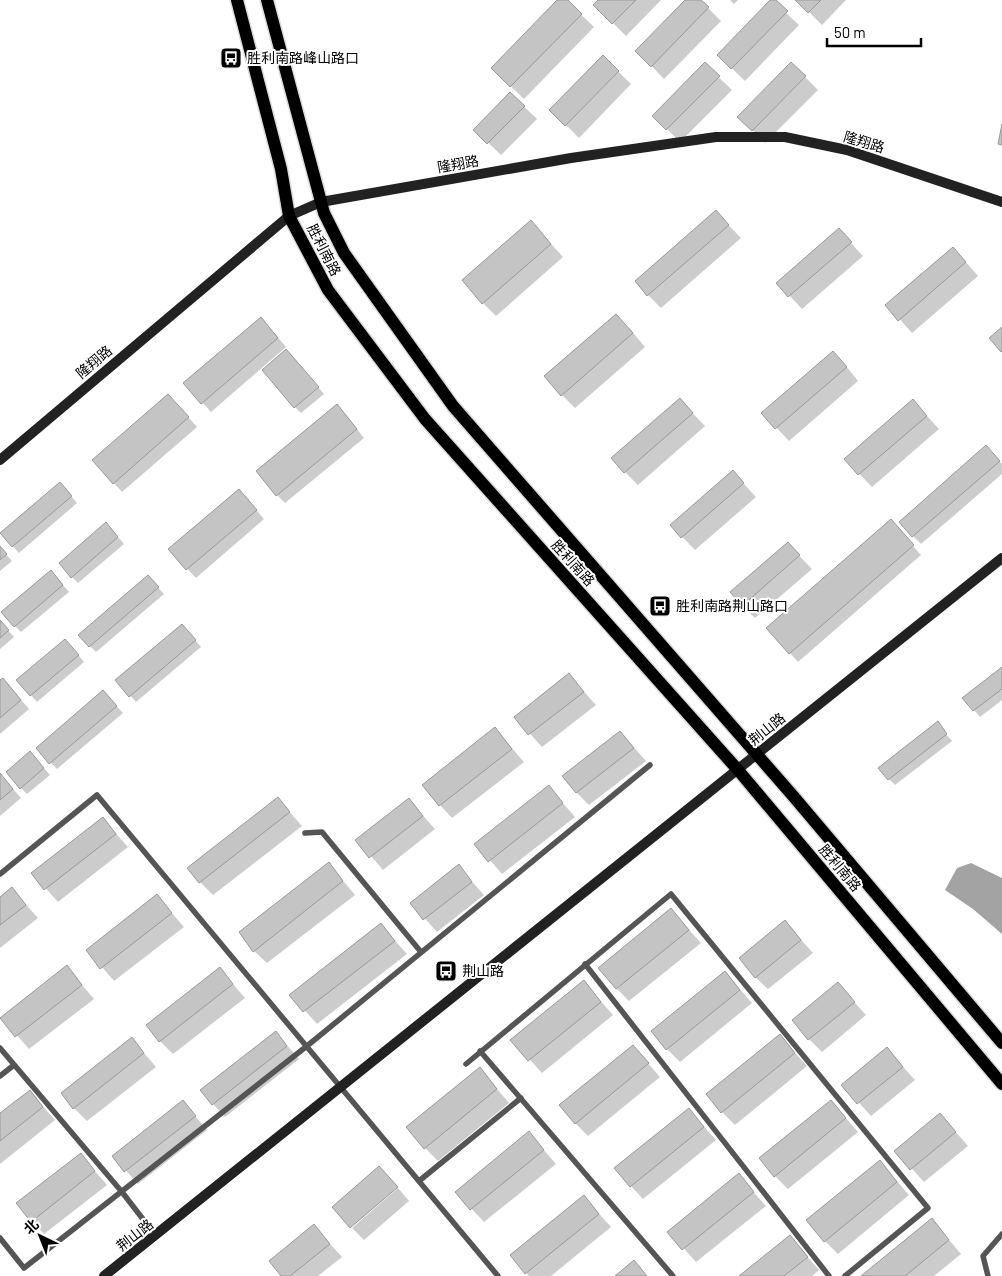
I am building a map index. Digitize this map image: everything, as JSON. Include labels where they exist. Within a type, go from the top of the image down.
[{"type":"main road","name":"胜利南路","points":[[237,0],[281,169],[289,216],[328,290],[425,419],[738,770],[1002,1084]]},
{"type":"main road","name":"胜利南路","points":[[267,0],[324,213],[344,253],[453,406],[757,755],[1002,1043]]},
{"type":"street","name":"隆翔路","points":[[0,460],[289,216],[321,202],[571,158],[716,137],[785,137],[847,150],[1002,202]]},
{"type":"street","name":"荆山路","points":[[104,1276],[1002,558]]},
{"type":"lane","points":[[0,1238],[24,1268],[307,1046],[650,765]]},
{"type":"lane","points":[[0,874],[97,795],[498,1276]]},
{"type":"lane","points":[[305,833],[322,832],[421,952]]},
{"type":"lane","points":[[466,1064],[670,894],[928,1208],[845,1276]]},
{"type":"lane","points":[[585,964],[829,1276]]},
{"type":"lane","points":[[0,1048],[122,1192],[156,1236]]},
{"type":"lane","points":[[480,1051],[673,1276]]},
{"type":"lane","points":[[0,1076],[14,1065]]},
{"type":"lane","points":[[419,1181],[521,1098]]},
{"type":"lane","points":[[988,1276],[984,1256],[1002,1234]]},
{"type":"shaded area","points":[[971,863],[1002,878],[1002,934],[973,909],[945,890],[957,868]]},
{"type":"building","points":[[557,0],[568,0],[582,14],[510,87],[491,68]]},
{"type":"building","points":[[598,0],[636,0],[612,24],[593,5]]},
{"type":"building","points":[[685,0],[701,0],[709,7],[651,67],[635,51]]},
{"type":"building","points":[[770,0],[776,0],[788,11],[731,69],[717,55]]},
{"type":"building","points":[[795,0],[821,0],[808,13]]},
{"type":"building","points":[[603,55],[619,71],[565,126],[549,110]]},
{"type":"building","points":[[705,62],[720,76],[666,130],[652,116]]},
{"type":"building","points":[[791,62],[806,76],[752,131],[737,117]]},
{"type":"building","points":[[510,92],[525,106],[487,144],[473,130]]},
{"type":"building","points":[[1002,124],[1002,145],[998,144]]},
{"type":"building","points":[[716,210],[729,225],[647,296],[635,281]]},
{"type":"building","points":[[531,220],[551,244],[482,304],[462,280]]},
{"type":"building","points":[[839,228],[852,242],[788,297],[776,283]]},
{"type":"building","points":[[953,247],[966,262],[898,321],[885,305]]},
{"type":"building","points":[[616,314],[633,333],[561,396],[544,376]]},
{"type":"building","points":[[261,317],[278,338],[201,404],[183,383]]},
{"type":"building","points":[[1002,327],[1002,351],[1001,352],[989,338]]},
{"type":"building","points":[[286,349],[319,387],[294,408],[262,370]]},
{"type":"building","points":[[833,351],[847,367],[775,429],[761,413]]},
{"type":"building","points":[[168,394],[189,417],[113,484],[92,460]]},
{"type":"building","points":[[680,398],[693,413],[624,473],[611,458]]},
{"type":"building","points":[[913,399],[927,416],[858,475],[844,459]]},
{"type":"building","points":[[337,404],[357,429],[276,496],[256,471]]},
{"type":"building","points":[[986,445],[1000,461],[912,537],[899,522]]},
{"type":"building","points":[[733,470],[744,483],[681,538],[670,525]]},
{"type":"building","points":[[60,482],[72,496],[12,547],[0,533]]},
{"type":"building","points":[[239,489],[257,510],[186,570],[168,549]]},
{"type":"building","points":[[891,519],[914,545],[789,654],[766,628]]},
{"type":"building","points":[[106,522],[118,537],[71,578],[59,563]]},
{"type":"building","points":[[788,542],[800,555],[742,606],[730,592]]},
{"type":"building","points":[[0,546],[7,554],[0,560]]},
{"type":"building","points":[[51,570],[63,585],[14,627],[1,612]]},
{"type":"building","points":[[148,575],[159,587],[89,647],[78,635]]},
{"type":"building","points":[[0,620],[9,630],[0,638]]},
{"type":"building","points":[[182,624],[196,640],[129,697],[115,680]]},
{"type":"building","points":[[65,639],[79,655],[30,696],[16,680]]},
{"type":"building","points":[[1002,667],[1002,689],[973,711],[962,698]]},
{"type":"building","points":[[569,673],[584,692],[528,735],[514,717]]},
{"type":"building","points":[[3,678],[21,700],[0,718],[0,680]]},
{"type":"building","points":[[103,690],[117,706],[49,764],[36,748]]},
{"type":"building","points":[[938,721],[947,734],[888,780],[878,768]]},
{"type":"building","points":[[495,727],[512,749],[439,806],[422,785]]},
{"type":"building","points":[[620,731],[634,748],[576,793],[562,776]]},
{"type":"building","points":[[30,751],[44,768],[20,789],[6,772]]},
{"type":"building","points":[[0,773],[13,789],[0,800]]},
{"type":"building","points":[[549,785],[563,803],[488,862],[474,844]]},
{"type":"building","points":[[278,797],[290,812],[199,883],[187,868]]},
{"type":"building","points":[[409,798],[423,816],[369,858],[355,840]]},
{"type":"building","points":[[103,817],[116,834],[44,890],[31,873]]},
{"type":"building","points":[[329,862],[343,881],[253,952],[239,932]]},
{"type":"building","points":[[459,864],[472,882],[423,920],[410,903]]},
{"type":"building","points":[[12,887],[26,905],[0,925],[0,897]]},
{"type":"building","points":[[157,894],[172,913],[100,969],[86,950]]},
{"type":"building","points":[[671,908],[689,930],[616,989],[598,968]]},
{"type":"building","points":[[785,920],[801,940],[755,978],[739,958]]},
{"type":"building","points":[[381,923],[395,941],[303,1012],[289,995]]},
{"type":"building","points":[[67,965],[82,985],[15,1037],[0,1018]]},
{"type":"building","points":[[220,967],[233,984],[159,1042],[146,1025]]},
{"type":"building","points":[[725,971],[740,990],[666,1050],[651,1031]]},
{"type":"building","points":[[584,980],[601,1002],[528,1061],[510,1040]]},
{"type":"building","points":[[838,982],[855,1002],[808,1040],[792,1020]]},
{"type":"building","points":[[276,1031],[287,1046],[212,1105],[200,1090]]},
{"type":"building","points":[[780,1034],[795,1053],[721,1113],[706,1094]]},
{"type":"building","points":[[132,1037],[144,1053],[73,1109],[61,1093]]},
{"type":"building","points":[[633,1045],[649,1063],[575,1124],[559,1105]]},
{"type":"building","points":[[887,1047],[903,1067],[857,1104],[841,1085]]},
{"type":"building","points":[[480,1067],[497,1089],[424,1149],[406,1127]]},
{"type":"building","points":[[30,1090],[43,1107],[0,1141],[0,1113]]},
{"type":"building","points":[[183,1100],[196,1116],[124,1172],[112,1156]]},
{"type":"building","points":[[831,1100],[846,1118],[774,1177],[759,1158]]},
{"type":"building","points":[[689,1108],[704,1127],[630,1187],[614,1168]]},
{"type":"building","points":[[940,1113],[956,1132],[910,1170],[894,1151]]},
{"type":"building","points":[[529,1131],[544,1150],[470,1210],[455,1192]]},
{"type":"building","points":[[81,1153],[95,1171],[31,1222],[16,1203]]},
{"type":"building","points":[[880,1160],[897,1182],[824,1242],[806,1220]]},
{"type":"building","points":[[379,1166],[398,1187],[350,1228],[332,1207]]},
{"type":"building","points":[[739,1173],[754,1192],[682,1250],[667,1232]]},
{"type":"building","points":[[584,1195],[599,1214],[525,1274],[510,1255]]},
{"type":"building","points":[[932,1218],[949,1240],[905,1276],[861,1276]]},
{"type":"building","points":[[314,1224],[330,1244],[290,1276],[281,1276],[269,1261]]},
{"type":"building","points":[[790,1235],[808,1257],[784,1276],[739,1276]]},
{"type":"building","points":[[634,1260],[647,1276],[615,1276]]},
{"type":"place","name":"胜利南路峰山路口","points":[[231,58]]},
{"type":"place","name":"胜利南路荆山路口","points":[[660,606]]},
{"type":"place","name":"荆山路","points":[[446,971]]}]
